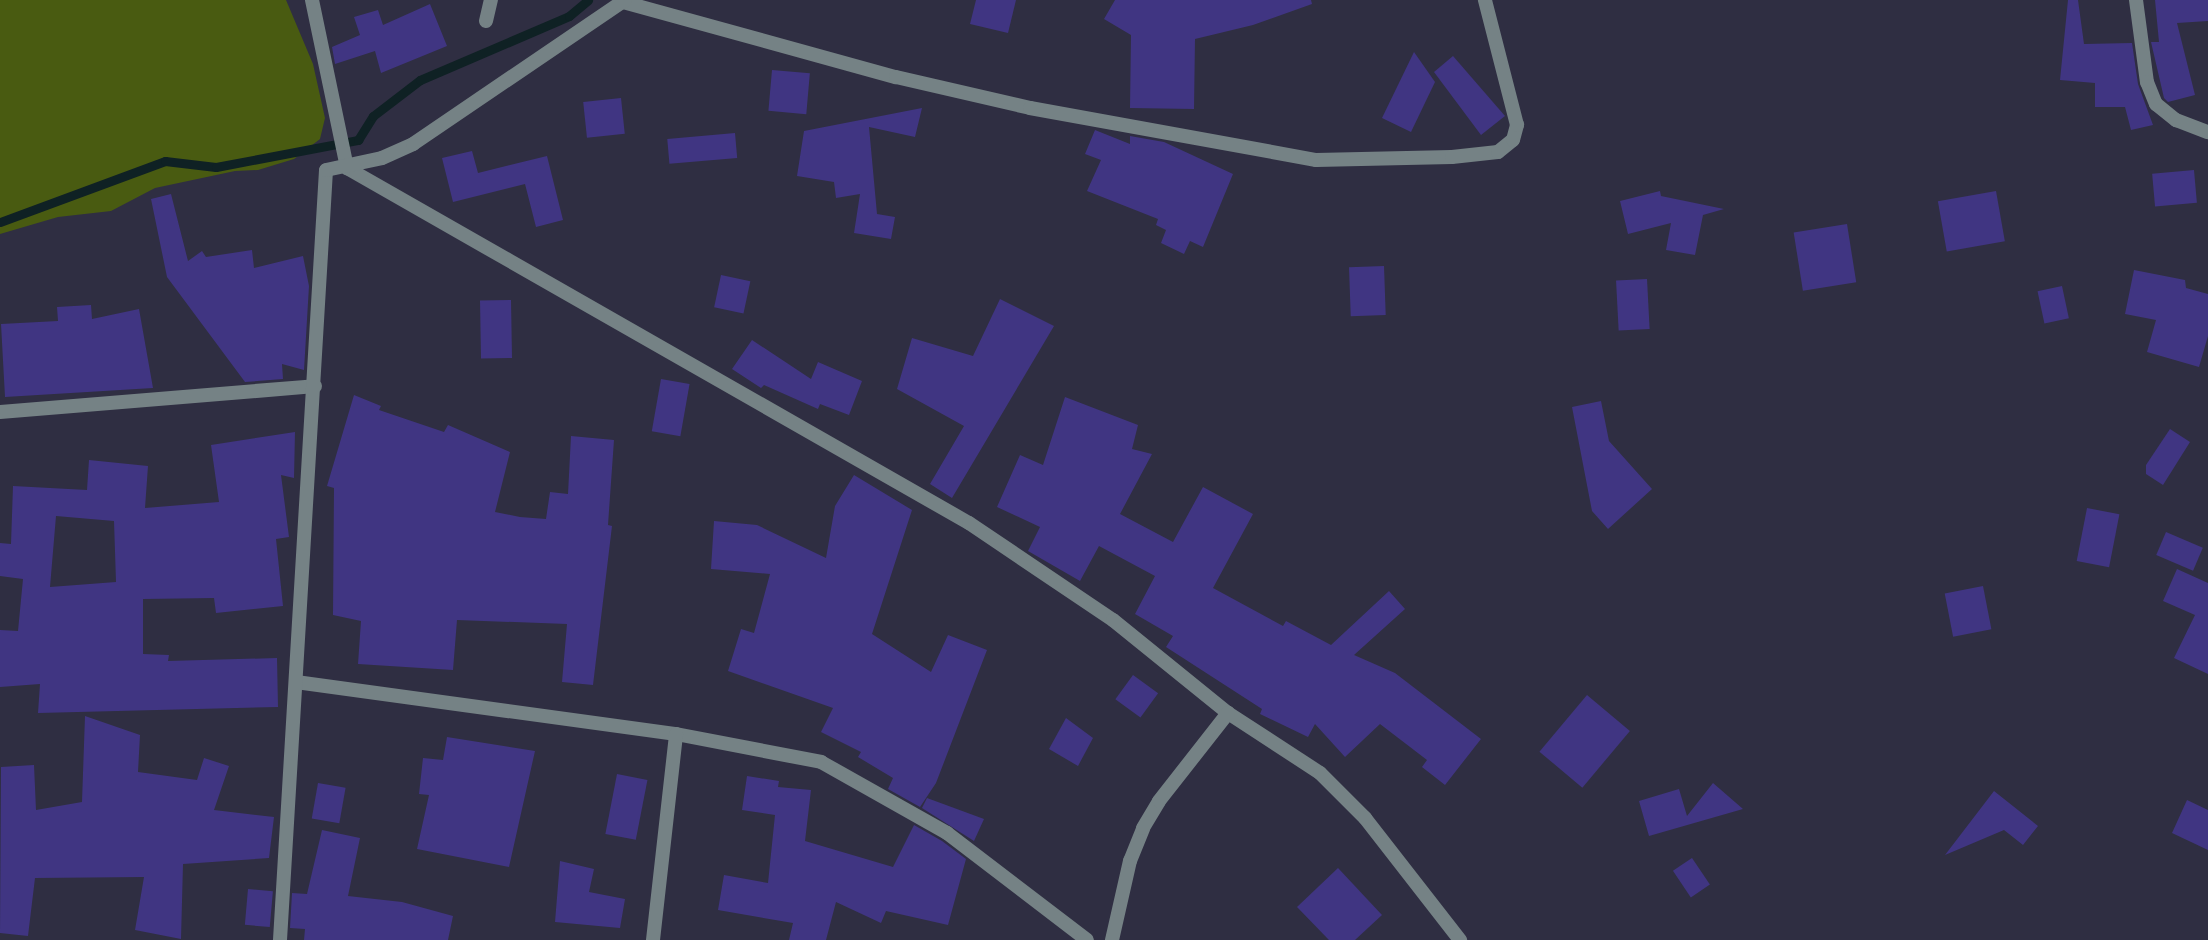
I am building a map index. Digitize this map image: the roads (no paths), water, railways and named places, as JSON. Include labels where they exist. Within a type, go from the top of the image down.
[{"type":"street","points":[[312,0],[347,168],[969,523],[1113,620],[1228,713],[1320,774],[1365,818],[1460,940]]},
{"type":"street","points":[[486,21],[491,0]]},
{"type":"street","points":[[280,940],[326,170],[347,168],[413,144],[624,1],[896,78],[1126,129],[1316,160],[1452,157],[1498,152],[1513,140],[1517,125],[1485,0]]},
{"type":"street","points":[[2136,0],[2147,82],[2156,104],[2176,120],[2208,132]]},
{"type":"street","points":[[0,412],[315,386]]},
{"type":"street","points":[[296,682],[676,734],[821,762],[947,833],[1087,940]]},
{"type":"street","points":[[1112,940],[1130,861],[1143,828],[1159,801],[1228,713]]},
{"type":"street","points":[[653,940],[676,734]]},
{"type":"waterway","points":[[0,222],[165,161],[216,167],[358,140],[373,116],[420,80],[569,16],[588,0]]}]
